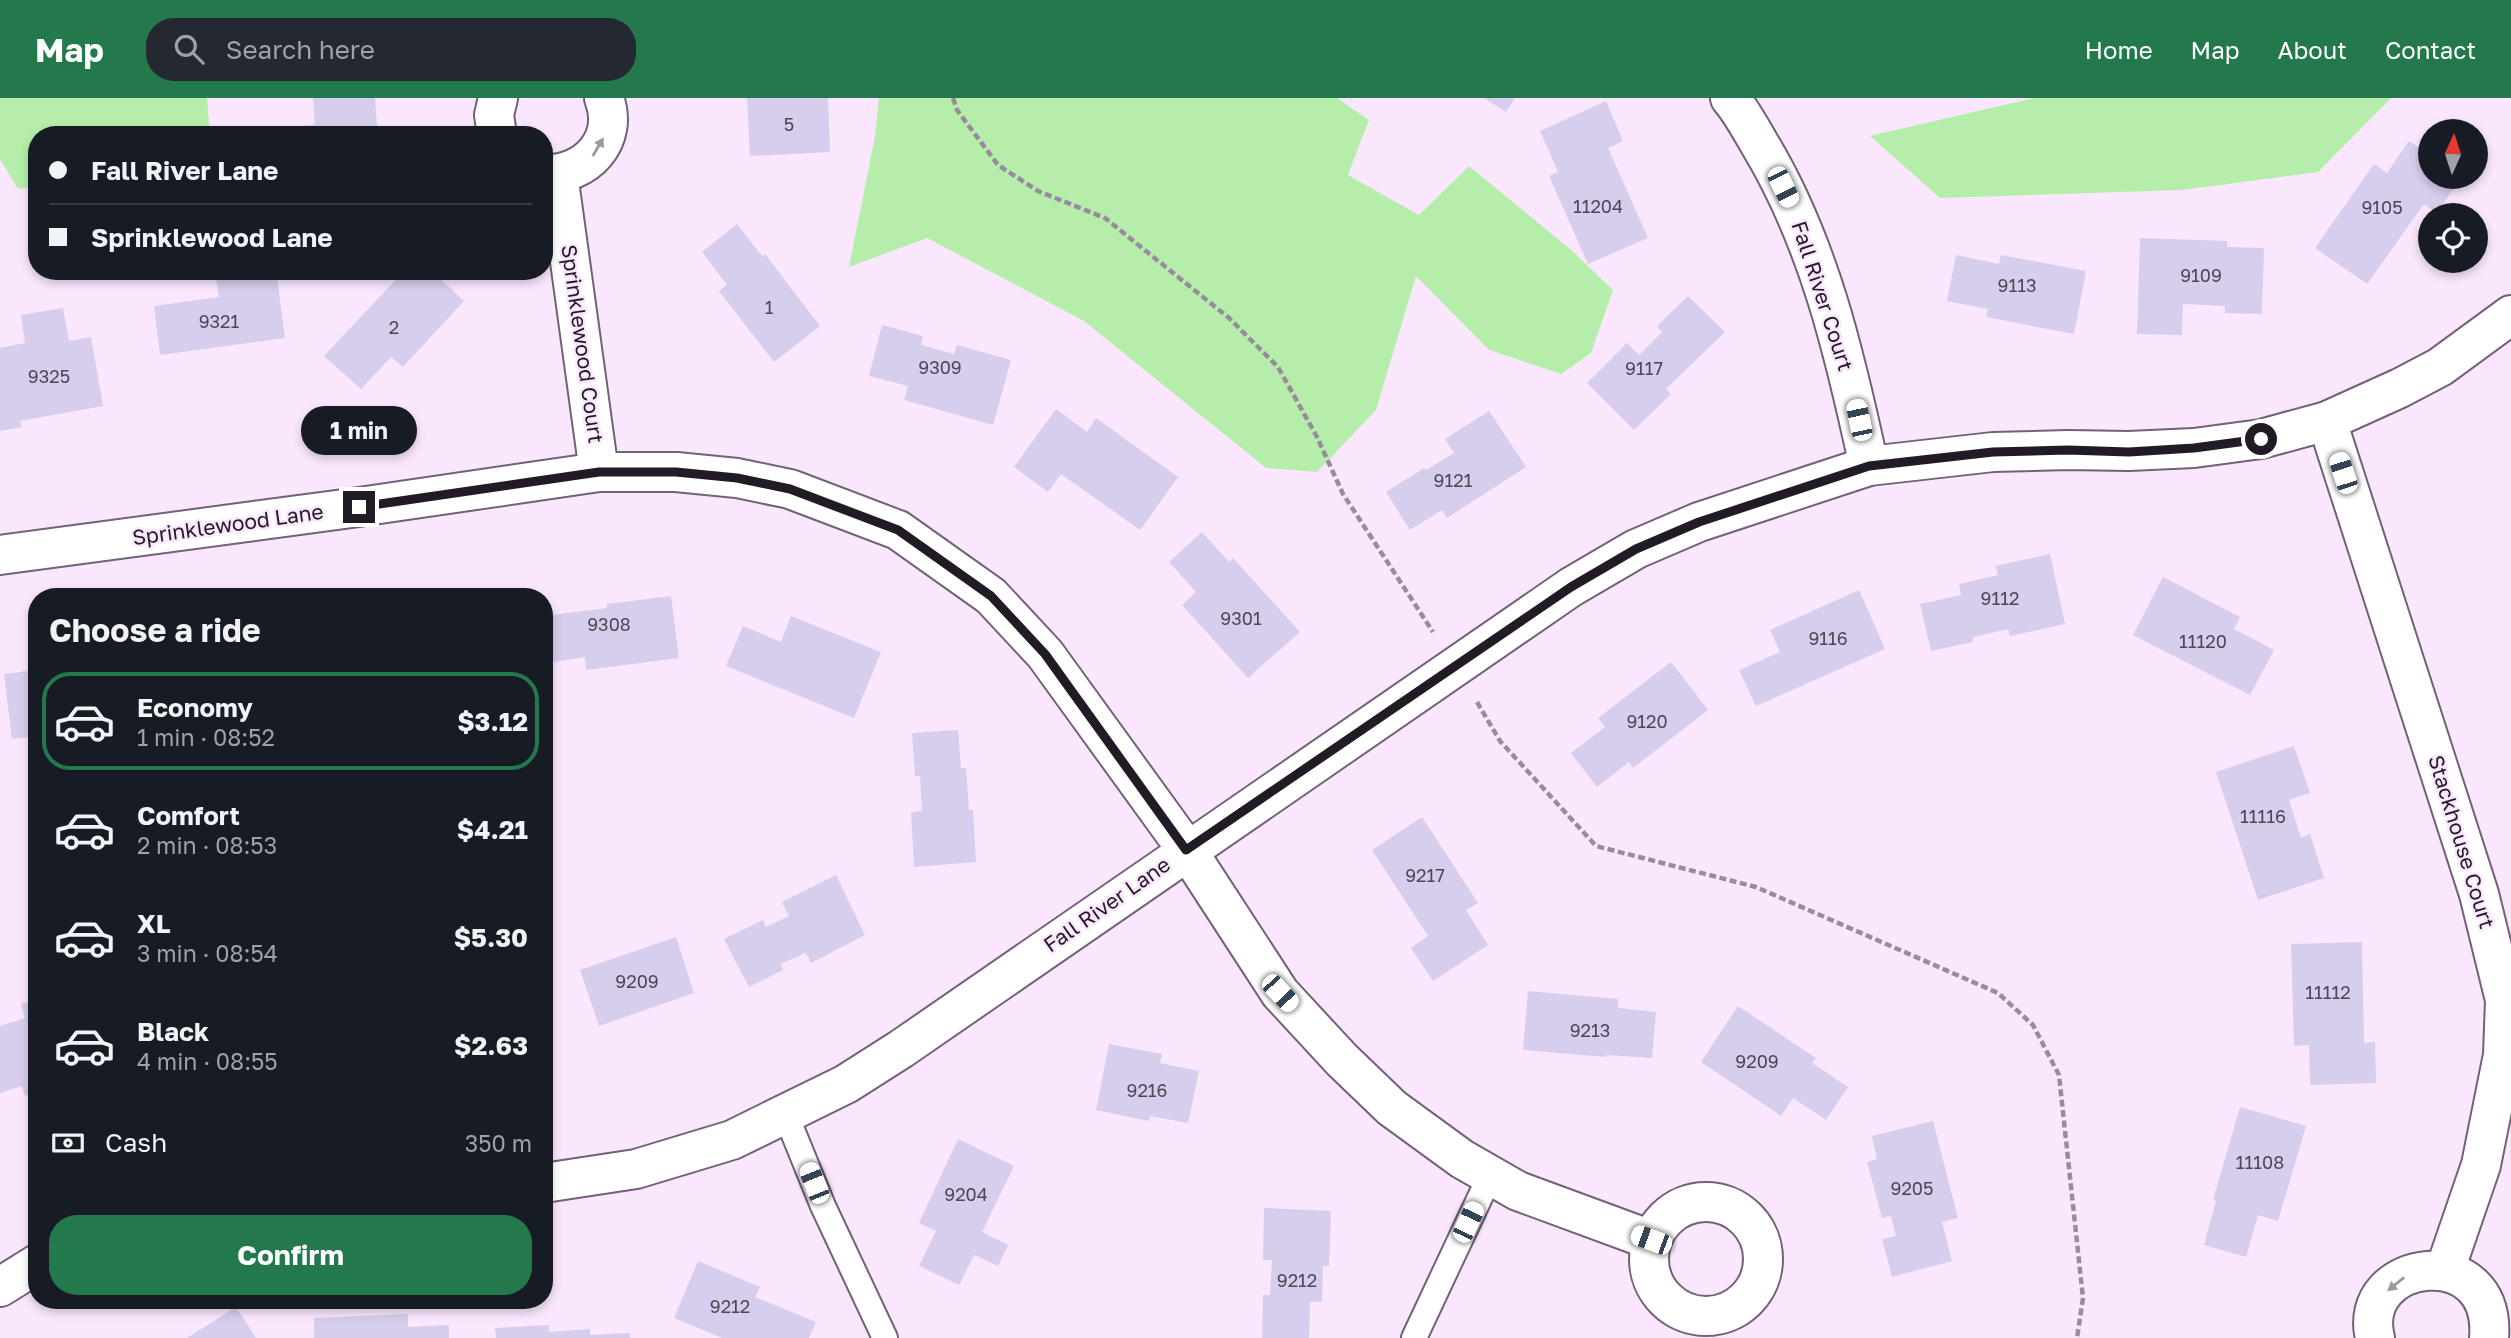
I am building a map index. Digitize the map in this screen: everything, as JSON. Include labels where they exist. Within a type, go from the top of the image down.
[{"type":"street","points":[[495,126],[494,115],[498,98]]},
{"type":"street","name":"Sprinklewood Court","points":[[553,174],[577,169],[593,156],[603,140],[608,121],[604,98]]},
{"type":"street","name":"Fall River Court","points":[[1730,98],[1772,163],[1805,233],[1843,350],[1869,466]]},
{"type":"street","name":"Sprinklewood Court","points":[[553,186],[599,472]]},
{"type":"street","name":"Fall River Lane","points":[[553,1182],[636,1169],[732,1140],[846,1084],[901,1049],[1571,587],[1636,549],[1699,522],[1869,466],[1993,452],[2129,452],[2194,448],[2261,439],[2326,421],[2400,388],[2440,367],[2511,315]]},
{"type":"street","name":"Stackhouse Court","points":[[2326,421],[2479,894],[2505,1000],[2503,1055],[2481,1165],[2445,1270]]},
{"type":"street","name":"Sprinklewood Lane","points":[[0,555],[599,472],[676,472],[737,478],[790,489],[898,530],[991,596],[1045,654],[1186,850],[1280,993],[1392,1108],[1462,1159],[1518,1191],[1651,1240]]},
{"type":"street","points":[[2375,1338],[2374,1314],[2381,1298],[2393,1284],[2426,1269],[2445,1270],[2462,1278],[2481,1297],[2486,1304],[2490,1322],[2489,1338]]},
{"type":"street","points":[[0,1287],[28,1270]]},
{"type":"lane","points":[[786,1115],[823,1206],[885,1338]]},
{"type":"lane","points":[[1414,1338],[1490,1175]]},
{"type":"path","points":[[953,98],[957,110],[998,164],[1038,191],[1105,218],[1228,318],[1278,367],[1317,438],[1343,494],[1456,667],[1500,741],[1596,846],[1756,887],[1998,993],[2034,1025],[2059,1075],[2083,1298],[2077,1338]]},
{"type":"green space","points":[[0,98],[207,98],[209,126],[28,126],[28,187],[18,189],[0,159]]},
{"type":"green space","points":[[879,98],[1337,98],[1369,120],[1348,175],[1419,215],[1469,166],[1570,249],[1613,290],[1591,353],[1561,374],[1489,350],[1416,276],[1376,410],[1317,472],[1266,468],[1084,321],[927,238],[849,267],[875,136]]},
{"type":"green space","points":[[2034,98],[2391,98],[2318,172],[2182,190],[1940,198],[1870,136]]},
{"type":"building","points":[[313,98],[375,98],[377,126],[305,126],[315,125]]},
{"type":"building","points":[[747,98],[828,98],[830,152],[750,156]]},
{"type":"building","points":[[1484,98],[1515,98],[1506,112]]},
{"type":"building","points":[[1606,101],[1623,141],[1608,148],[1648,238],[1588,264],[1549,176],[1558,172],[1540,131]]},
{"type":"building","points":[[2409,141],[2418,147],[2418,189],[2453,189],[2444,203],[2418,203],[2418,212],[2367,284],[2315,248],[2374,164],[2387,173]]},
{"type":"building","points":[[737,224],[762,256],[765,254],[820,326],[774,362],[719,291],[727,285],[702,252]]},
{"type":"building","points":[[2140,238],[2227,241],[2227,247],[2264,248],[2262,314],[2225,313],[2225,306],[2183,304],[2182,335],[2137,334]]},
{"type":"building","points":[[1956,255],[1999,264],[2001,255],[2086,271],[2074,334],[1986,317],[1988,309],[1947,301]]},
{"type":"building","points":[[216,280],[277,280],[285,338],[160,355],[154,306],[219,297]]},
{"type":"building","points":[[396,280],[442,280],[464,301],[403,367],[391,357],[361,389],[324,356]]},
{"type":"building","points":[[1688,296],[1725,332],[1666,389],[1671,394],[1634,430],[1587,383],[1627,343],[1639,355],[1662,332],[1657,326]]},
{"type":"building","points":[[63,308],[69,341],[91,337],[103,406],[20,421],[22,427],[0,431],[0,348],[25,343],[21,315]]},
{"type":"building","points":[[882,325],[923,336],[921,345],[954,354],[957,345],[1011,360],[993,425],[904,400],[908,386],[869,376]]},
{"type":"building","points":[[1056,409],[1087,432],[1096,418],[1178,477],[1140,530],[1061,474],[1048,492],[1014,467]]},
{"type":"building","points":[[1489,411],[1526,467],[1447,518],[1442,510],[1410,530],[1386,492],[1454,453],[1445,439]]},
{"type":"building","points":[[1202,532],[1229,562],[1233,558],[1300,632],[1248,678],[1182,605],[1196,592],[1169,562]]},
{"type":"building","points":[[2050,554],[2065,624],[2010,636],[2008,629],[1973,637],[1973,642],[1931,651],[1920,604],[1961,595],[1959,584],[1998,575],[1995,566]]},
{"type":"building","points":[[2163,577],[2240,617],[2234,629],[2274,650],[2250,695],[2133,635]]},
{"type":"building","points":[[1859,590],[1885,649],[1756,706],[1739,670],[1780,652],[1770,630]]},
{"type":"building","points":[[671,596],[679,658],[586,670],[585,657],[553,662],[553,615],[607,608],[607,604]]},
{"type":"building","points":[[791,616],[881,652],[854,718],[726,666],[743,626],[781,642]]},
{"type":"building","points":[[1671,662],[1708,710],[1633,768],[1629,762],[1597,787],[1571,753],[1605,727],[1598,718]]},
{"type":"building","points":[[28,671],[28,737],[12,739],[4,674]]},
{"type":"building","points":[[958,730],[961,768],[966,768],[969,810],[973,810],[976,862],[914,867],[911,812],[922,811],[920,776],[915,776],[912,733]]},
{"type":"building","points":[[2294,746],[2310,793],[2289,800],[2301,838],[2310,834],[2324,878],[2258,900],[2216,772]]},
{"type":"building","points":[[1422,817],[1478,903],[1466,910],[1488,945],[1433,981],[1411,948],[1428,936],[1372,850]]},
{"type":"building","points":[[836,875],[865,935],[811,963],[806,953],[780,964],[783,970],[749,987],[724,939],[763,920],[766,927],[789,916],[782,902]]},
{"type":"building","points":[[676,937],[694,993],[599,1026],[580,970]]},
{"type":"building","points":[[2362,942],[2364,1043],[2375,1042],[2376,1083],[2310,1085],[2309,1045],[2294,1046],[2291,944]]},
{"type":"building","points":[[1528,991],[1618,999],[1618,1008],[1656,1012],[1652,1058],[1523,1050]]},
{"type":"building","points":[[28,1002],[28,1095],[25,1096],[22,1086],[0,1093],[0,1026],[25,1018],[21,1004]]},
{"type":"building","points":[[1738,1006],[1816,1058],[1812,1063],[1848,1087],[1826,1120],[1793,1098],[1781,1116],[1701,1062]]},
{"type":"building","points":[[1109,1044],[1162,1054],[1160,1063],[1199,1071],[1188,1123],[1150,1116],[1149,1121],[1096,1110]]},
{"type":"building","points":[[2240,1107],[2306,1126],[2278,1221],[2258,1215],[2246,1257],[2204,1245],[2216,1201],[2213,1200]]},
{"type":"building","points":[[1933,1121],[1958,1218],[1942,1222],[1952,1261],[1892,1277],[1882,1239],[1896,1236],[1891,1216],[1882,1218],[1867,1162],[1877,1159],[1872,1136]]},
{"type":"building","points":[[958,1139],[1014,1166],[982,1232],[1008,1245],[998,1266],[974,1255],[959,1285],[919,1266],[936,1231],[919,1223]]},
{"type":"building","points":[[1264,1208],[1331,1211],[1329,1266],[1323,1266],[1322,1302],[1310,1302],[1309,1338],[1262,1338],[1263,1295],[1270,1295],[1272,1260],[1263,1260]]},
{"type":"building","points":[[698,1261],[760,1287],[755,1297],[816,1322],[809,1338],[722,1338],[674,1318]]},
{"type":"building","points":[[233,1309],[237,1309],[256,1338],[187,1338]]},
{"type":"building","points":[[408,1314],[408,1327],[449,1325],[449,1338],[314,1338],[314,1318]]},
{"type":"building","points":[[549,1325],[549,1332],[590,1329],[590,1335],[630,1333],[630,1338],[496,1338],[495,1328]]},
{"type":"route","points":[[359,507],[599,472],[676,472],[737,478],[790,489],[898,530],[991,596],[1045,654],[1186,850],[1571,587],[1636,549],[1699,522],[1869,466],[1993,452],[2129,452],[2194,448],[2261,439]]}]
